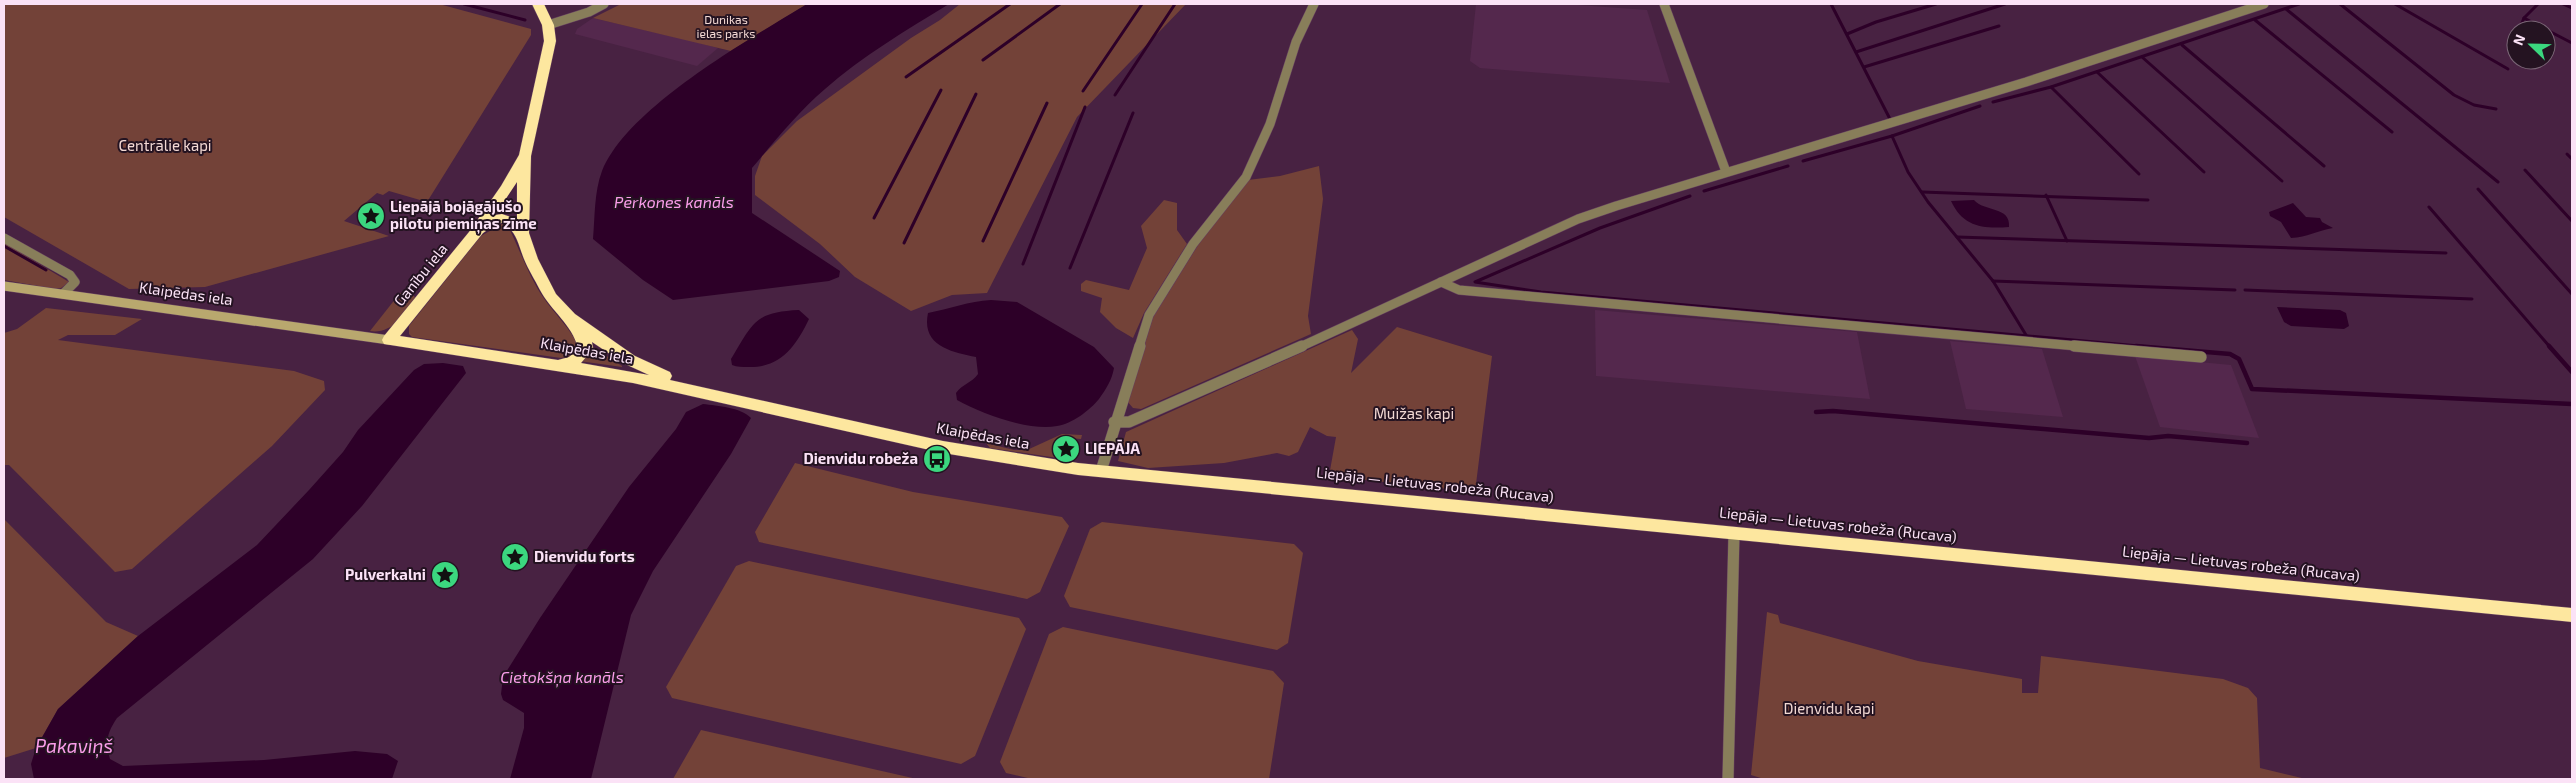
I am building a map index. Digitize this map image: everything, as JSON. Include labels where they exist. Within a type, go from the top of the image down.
[{"type":"highway","name":"Ganību iela","points":[[389,340],[474,236],[507,188],[525,155],[548,50],[548,25],[538,4]]},
{"type":"highway","name":"Ganību iela","points":[[525,155],[527,160],[522,196],[524,226],[522,233],[531,259],[551,297],[570,318],[630,360],[696,390]]},
{"type":"highway","points":[[474,236],[484,226],[495,220],[505,218],[515,222],[522,233]]},
{"type":"highway","points":[[562,365],[574,361],[586,350],[584,337],[570,318]]},
{"type":"highway","name":"Klaipēdas iela","points":[[389,340],[562,365],[696,390],[943,447],[1030,462],[1101,471]]},
{"type":"highway","name":"Liepāja — Lietuvas robeža (Rucava)","points":[[1101,471],[2572,615]]},
{"type":"main road","name":"Klaipēdas iela","points":[[4,286],[389,340]]},
{"type":"street","points":[[548,25],[589,12],[604,4]]},
{"type":"street","points":[[1101,471],[1114,422],[1149,315],[1193,244],[1246,178],[1270,124],[1296,42],[1314,4]]},
{"type":"street","points":[[1664,4],[1704,107],[1720,158],[1726,169]]},
{"type":"street","points":[[1114,422],[1129,422],[1286,354],[1578,219],[1726,169],[1979,98],[2264,4]]},
{"type":"street","points":[[4,238],[70,275],[75,282],[63,294]]},
{"type":"street","points":[[1441,282],[1459,290],[2201,357]]},
{"type":"street","points":[[1728,779],[1734,534]]},
{"type":"shaded area","points":[[1476,4],[1564,4],[1647,10],[1670,83],[1480,68],[1470,61]]},
{"type":"shaded area","points":[[593,18],[718,48],[697,66],[575,34],[577,29]]},
{"type":"shaded area","points":[[1595,310],[1857,332],[1870,399],[1596,376]]},
{"type":"shaded area","points":[[1950,341],[2042,349],[2063,417],[1966,409]]},
{"type":"shaded area","points":[[2135,356],[2231,365],[2259,438],[2160,427]]},
{"type":"green space","name":"Centrālie kapi","points":[[4,4],[439,4],[531,29],[531,35],[427,202],[389,191],[383,195],[377,193],[344,221],[389,236],[205,287],[129,289],[4,217]]},
{"type":"green space","name":"Dunikas ielas parks","points":[[621,4],[807,4],[731,51],[593,18]]},
{"type":"green space","points":[[960,4],[1186,4],[1077,117],[987,293],[952,295],[911,311],[855,277],[820,244],[755,195],[755,176],[762,156],[797,121]]},
{"type":"green space","points":[[1319,166],[1323,199],[1308,316],[1311,334],[1141,409],[1133,408],[1127,401],[1153,317],[1198,245],[1248,180],[1280,176]]},
{"type":"green space","points":[[1164,200],[1177,203],[1177,230],[1187,244],[1144,313],[1133,338],[1116,328],[1100,312],[1102,298],[1081,291],[1081,284],[1086,280],[1129,290],[1147,248],[1141,226]]},
{"type":"green space","points":[[502,224],[508,226],[538,289],[576,341],[579,348],[570,356],[561,358],[412,337],[409,334],[409,326],[481,236]]},
{"type":"green space","points":[[4,243],[69,282],[61,288],[55,289],[4,280]]},
{"type":"green space","points":[[409,292],[415,297],[413,304],[398,322],[384,330],[370,331],[400,293]]},
{"type":"green space","points":[[46,308],[142,319],[115,335],[68,335],[58,340],[294,371],[324,381],[325,390],[272,446],[132,569],[115,572],[9,465],[4,465],[4,333],[17,329]]},
{"type":"green space","name":"Muižas kapi","points":[[1397,327],[1492,356],[1475,492],[1329,476],[1336,437],[1327,436],[1310,427],[1298,452],[1289,456],[1277,453],[1224,463],[1148,468],[1118,461],[1126,432],[1352,330],[1358,339],[1351,373]]},
{"type":"green space","points":[[593,347],[622,366],[622,367],[579,361]]},
{"type":"green space","points":[[1062,434],[1082,435],[1081,439],[1069,438],[1067,442],[1064,442],[1059,454],[1072,457],[1071,460],[990,448],[986,443],[1014,450],[1027,450]]},
{"type":"green space","points":[[795,463],[913,492],[1062,517],[1069,526],[1040,592],[1027,599],[759,542],[755,532]]},
{"type":"green space","points":[[4,519],[106,622],[138,636],[58,709],[36,748],[4,758]]},
{"type":"green space","points":[[1102,522],[1294,544],[1303,553],[1288,643],[1277,650],[1070,607],[1064,596],[1090,529]]},
{"type":"green space","points":[[749,561],[1019,618],[1026,629],[975,756],[961,764],[672,698],[666,687],[736,566]]},
{"type":"green space","name":"Dienvidu kapi","points":[[1767,612],[1778,615],[1780,623],[1918,661],[2022,679],[2022,693],[2038,693],[2041,656],[2223,679],[2248,688],[2257,698],[2260,768],[2306,779],[1764,779],[1751,775]]},
{"type":"green space","points":[[1063,627],[1273,671],[1284,683],[1269,779],[1032,779],[1006,773],[1000,762],[1049,634]]},
{"type":"green space","points":[[701,730],[917,779],[673,779]]},
{"type":"water","name":"Pērkones kanāls","points":[[807,4],[949,4],[885,44],[839,77],[796,117],[752,168],[752,213],[840,271],[839,277],[829,281],[673,300],[643,280],[593,239],[596,196],[602,171],[616,147],[637,123],[663,99],[724,55]]},
{"type":"water","points":[[1974,200],[1978,204],[2001,212],[2006,216],[2009,227],[1982,227],[1968,221],[1961,216],[1951,201]]},
{"type":"water","points":[[2293,203],[2306,217],[2320,218],[2322,222],[2333,228],[2291,238],[2281,222],[2270,216],[2269,212]]},
{"type":"water","points":[[991,300],[1017,302],[1094,347],[1114,368],[1106,388],[1091,408],[1063,425],[1045,427],[1019,424],[992,416],[957,400],[956,393],[958,390],[973,380],[978,374],[976,357],[957,353],[940,346],[929,333],[927,324],[928,313],[967,303]]},
{"type":"water","points":[[2277,307],[2340,310],[2346,313],[2349,326],[2344,329],[2291,326],[2284,322]]},
{"type":"water","points":[[799,310],[809,319],[799,338],[786,354],[770,364],[742,367],[732,365],[731,359],[750,328],[756,322],[772,313]]},
{"type":"water","name":"Pakaviņš","points":[[443,363],[463,366],[466,373],[362,506],[313,559],[117,718],[108,738],[110,759],[123,766],[264,760],[355,751],[387,754],[398,761],[392,779],[34,779],[31,764],[36,748],[58,709],[138,636],[257,545],[309,490],[343,452],[358,430],[414,370],[424,364]]},
{"type":"water","name":"Cietokšņa kanāls","points":[[703,404],[735,409],[751,418],[731,454],[653,571],[631,615],[591,779],[510,779],[524,728],[524,713],[503,700],[501,694],[503,677],[540,618],[629,487],[676,429],[686,412]]},
{"type":"waterway","points":[[464,4],[525,20]]},
{"type":"waterway","points":[[906,77],[1010,4]]},
{"type":"waterway","points":[[983,60],[1060,4]]},
{"type":"waterway","points":[[1083,91],[1142,4]]},
{"type":"waterway","points":[[1115,95],[1175,4]]},
{"type":"waterway","points":[[1831,4],[1891,121]]},
{"type":"waterway","points":[[1847,34],[1876,22],[1936,4]]},
{"type":"waterway","points":[[1856,52],[2005,4]]},
{"type":"waterway","points":[[2051,87],[2299,4]]},
{"type":"waterway","points":[[2340,4],[2454,95],[2474,105],[2496,109]]},
{"type":"waterway","points":[[2395,4],[2506,68]]},
{"type":"waterway","points":[[2524,18],[2538,4]]},
{"type":"waterway","points":[[2563,4],[2572,8]]},
{"type":"waterway","points":[[2286,9],[2498,182]]},
{"type":"waterway","points":[[2524,18],[2572,43]]},
{"type":"waterway","points":[[2255,20],[2392,132]]},
{"type":"waterway","points":[[1864,67],[1999,26]]},
{"type":"waterway","points":[[2182,45],[2324,166]]},
{"type":"waterway","points":[[2142,57],[2282,181]]},
{"type":"waterway","points":[[2097,72],[2204,172]]},
{"type":"waterway","points":[[1993,102],[2051,87]]},
{"type":"waterway","points":[[2051,87],[2139,174]]},
{"type":"waterway","points":[[874,218],[941,90]]},
{"type":"waterway","points":[[904,243],[976,94]]},
{"type":"waterway","points":[[983,241],[1047,103]]},
{"type":"waterway","points":[[1892,136],[1980,106]]},
{"type":"waterway","points":[[1023,264],[1085,107]]},
{"type":"waterway","points":[[1070,268],[1133,113]]},
{"type":"waterway","points":[[1803,161],[1892,136]]},
{"type":"waterway","points":[[1892,136],[1908,172],[1928,202],[1993,281]]},
{"type":"waterway","points":[[2567,154],[2572,159]]},
{"type":"waterway","points":[[1704,191],[1788,166]]},
{"type":"waterway","points":[[2525,170],[2572,221]]},
{"type":"waterway","points":[[2478,189],[2572,294]]},
{"type":"waterway","points":[[1922,192],[2047,196]]},
{"type":"waterway","points":[[1690,196],[1600,228],[1475,282],[1541,292],[2150,347]]},
{"type":"waterway","points":[[2047,196],[2148,200]]},
{"type":"waterway","points":[[2047,196],[2067,241]]},
{"type":"waterway","points":[[2429,207],[2550,347]]},
{"type":"waterway","points":[[1957,237],[2067,241]]},
{"type":"waterway","points":[[2067,241],[2446,253]]},
{"type":"waterway","points":[[4,246],[46,270]]},
{"type":"waterway","points":[[1993,281],[2235,290]]},
{"type":"waterway","points":[[1993,281],[2026,335]]},
{"type":"waterway","points":[[2245,290],[2472,299]]},
{"type":"waterway","points":[[2136,346],[2230,354],[2239,359],[2252,389],[2572,404]]},
{"type":"waterway","points":[[2549,346],[2572,372]]},
{"type":"waterway","points":[[1816,412],[1833,411],[2149,438],[2168,436],[2247,443]]},
{"type":"place","name":"Liepājā bojāgājušo pilotu piemiņas zīme","points":[[371,216]]},
{"type":"place","name":"LIEPĀJA","points":[[1066,449]]},
{"type":"place","name":"Dienvidu robeža","points":[[937,459]]},
{"type":"place","name":"Dienvidu forts","points":[[515,557]]},
{"type":"place","name":"Pulverkalni","points":[[445,575]]}]
